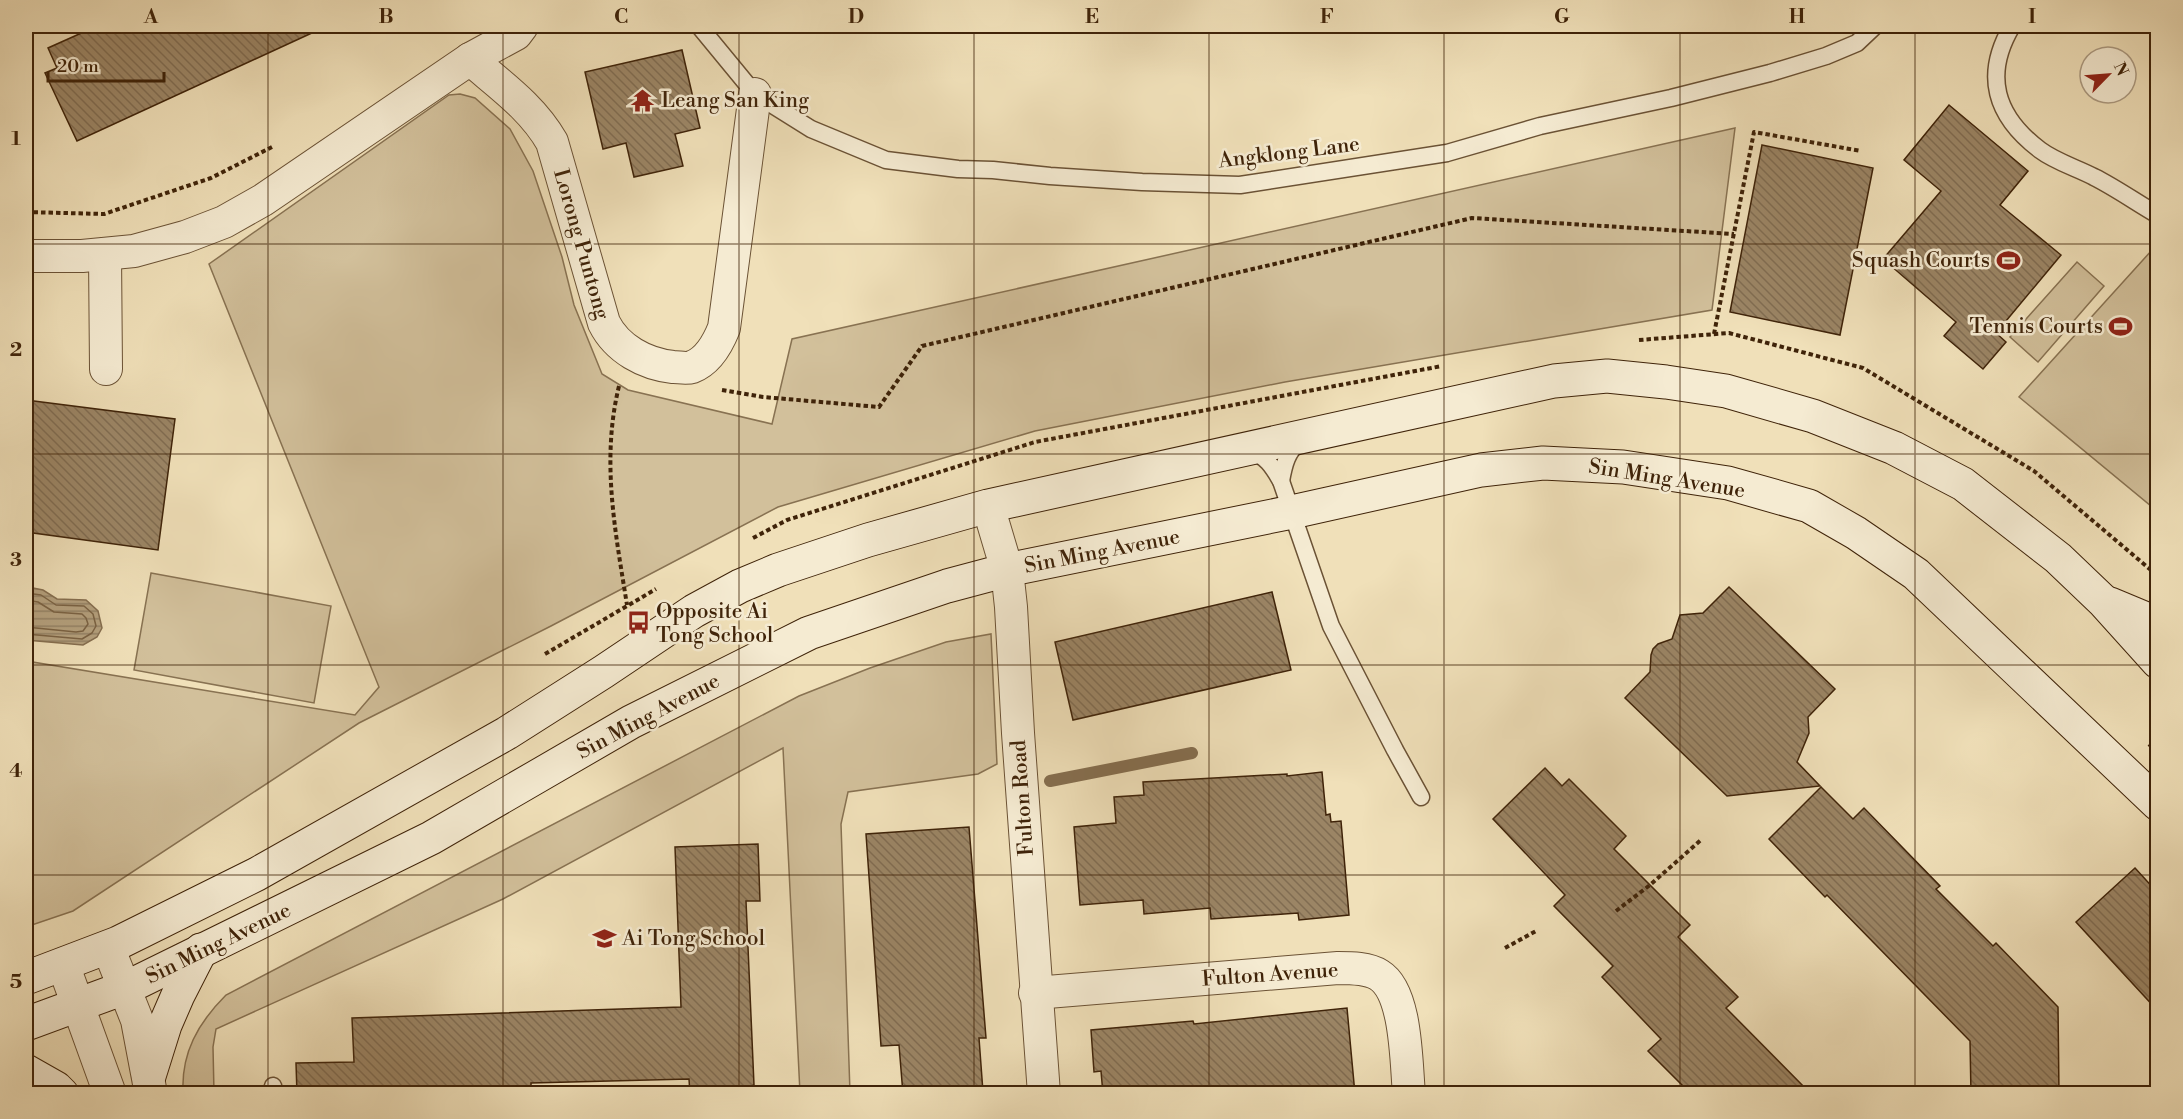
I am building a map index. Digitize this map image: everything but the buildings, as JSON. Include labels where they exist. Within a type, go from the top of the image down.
[{"type":"main road","points":[[26,978],[108,946],[257,874],[507,733],[694,611],[740,586],[778,570],[856,544],[988,506],[1554,381],[1607,376],[1726,391],[1814,417],[1894,448],[1963,484],[2058,558],[2103,601],[2157,662]]},
{"type":"main road","name":"Sin Ming Avenue","points":[[26,1024],[124,987],[431,838],[631,722],[809,633],[947,586],[1007,570],[1292,512],[1480,470],[1543,463],[1623,466],[1716,482],[1809,506],[1856,533],[1916,573],[2157,802]]},
{"type":"main road","points":[[2103,601],[2157,624]]},
{"type":"main road","points":[[150,1085],[165,1026],[178,994],[201,950]]},
{"type":"main road","points":[[26,1071],[56,1088],[62,1094]]},
{"type":"street","points":[[26,256],[82,256],[134,250],[224,222],[273,194],[470,59],[516,34],[522,26]]},
{"type":"street","name":"Lorong Puntong","points":[[470,59],[524,105],[544,128],[552,142],[604,323],[609,333],[636,356],[664,366],[690,368],[700,363],[719,342],[724,328],[755,94]]},
{"type":"street","points":[[105,254],[106,369]]},
{"type":"street","name":"Fulton Road","points":[[988,506],[1007,570],[1011,607],[1017,733],[1044,1094]]},
{"type":"street","points":[[108,946],[137,1020],[150,1085]]},
{"type":"street","points":[[63,964],[110,1094]]},
{"type":"street","name":"Fulton Avenue","points":[[1035,993],[1338,968],[1370,971],[1387,981],[1400,1008],[1409,1094]]},
{"type":"lane","name":"Angklong Lane","points":[[699,26],[755,94],[811,129],[886,160],[958,169],[1050,176],[1240,185],[1447,153],[1540,126],[1770,73],[1857,43],[1875,26]]},
{"type":"lane","points":[[2012,26],[2002,46],[1995,69],[1997,92],[2004,111],[2021,133],[2041,151],[2096,178],[2157,215]]},
{"type":"lane","points":[[1281,481],[1284,460],[1305,436]]},
{"type":"lane","points":[[1246,449],[1259,454],[1270,464],[1281,481],[1331,626],[1421,796]]},
{"type":"path","points":[[785,26],[790,31]]},
{"type":"path","points":[[1714,334],[1754,132],[1861,151]]},
{"type":"path","points":[[26,212],[104,214],[211,178],[274,146]]},
{"type":"path","points":[[719,389],[763,397],[879,407],[922,346],[1472,218],[1734,234]]},
{"type":"path","points":[[619,384],[613,412],[610,452],[611,508],[627,605]]},
{"type":"path","points":[[1616,911],[1650,885],[1701,840]]},
{"type":"path","points":[[1505,948],[1536,932]]},
{"type":"path","points":[[2139,1094],[2157,1088]]},
{"type":"path","points":[[2082,1094],[2085,1089],[2090,1094]]},
{"type":"shaded area","points":[[460,94],[475,98],[510,129],[533,171],[562,257],[574,305],[602,374],[628,390],[772,424],[792,339],[1735,128],[1712,310],[1285,382],[1035,431],[778,507],[359,723],[73,911],[26,927],[26,661],[355,715],[379,687],[209,264],[449,95]]},
{"type":"shaded area","name":"Tennis Courts","points":[[2152,250],[2158,255],[2157,511],[2019,397]]},
{"type":"shaded area","points":[[2077,262],[2104,286],[2038,362],[2010,337]]},
{"type":"shaded area","points":[[151,573],[331,606],[314,703],[134,670]]},
{"type":"shaded area","points":[[991,634],[997,764],[978,774],[848,792],[841,824],[850,1093],[800,1093],[783,748],[503,899],[216,1029],[213,1047],[214,1093],[183,1093],[185,1065],[193,1039],[207,1017],[226,995],[799,696],[870,668],[946,642]]},
{"type":"water","points":[[26,588],[43,590],[57,599],[86,600],[98,611],[102,628],[97,637],[83,645],[26,640]]},
{"type":"waterway","points":[[1050,781],[1192,753]]},
{"type":"place","name":"Leang San King","points":[[643,100]]},
{"type":"place","name":"Squash Courts","points":[[2008,260]]},
{"type":"place","name":"Tennis Courts","points":[[2121,326]]},
{"type":"place","name":"Opposite Ai Tong School","points":[[638,623]]},
{"type":"place","name":"Ai Tong School","points":[[604,938]]}]
